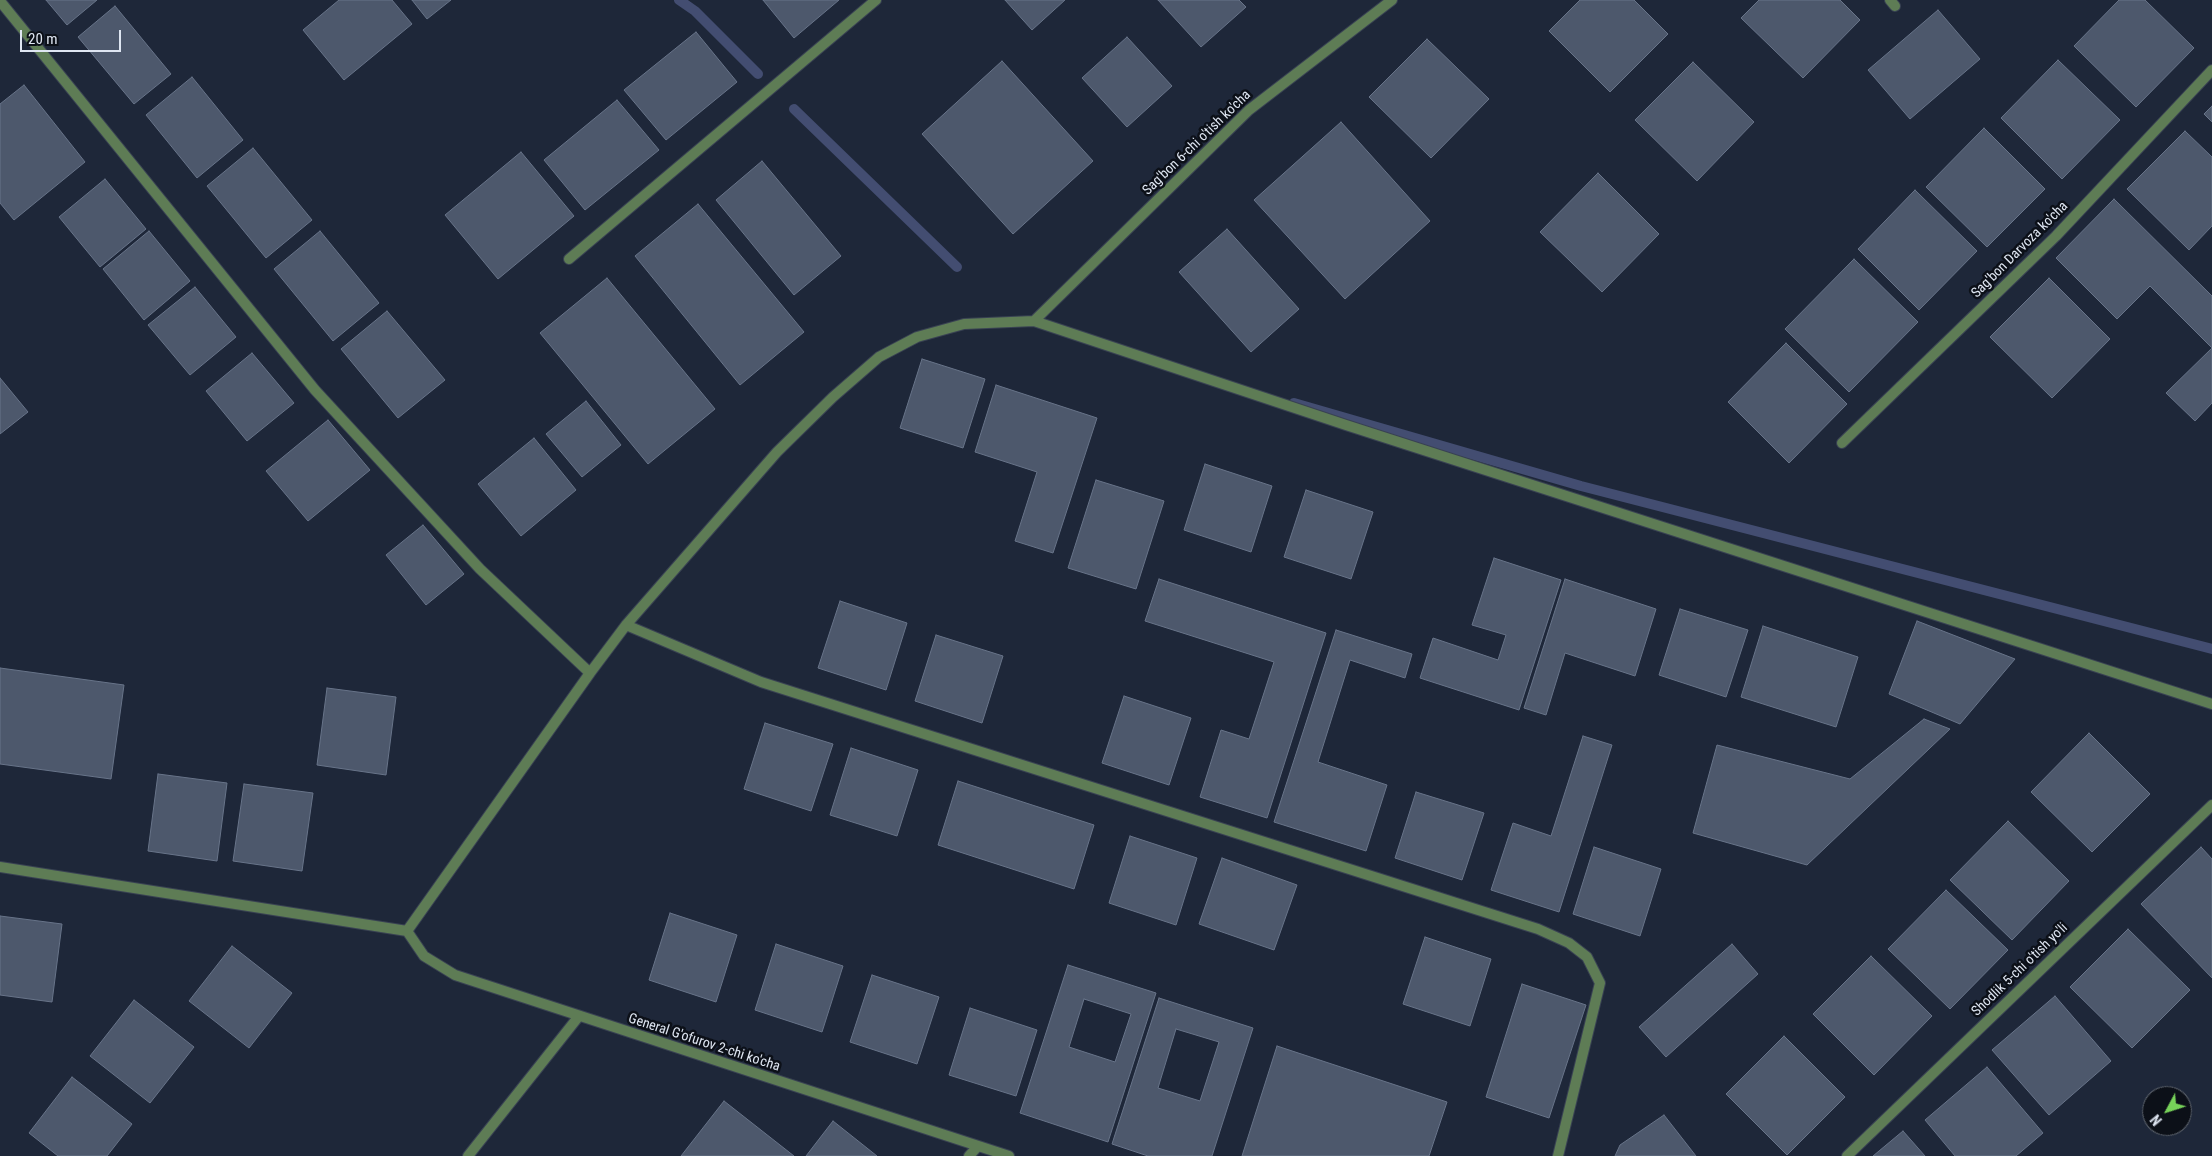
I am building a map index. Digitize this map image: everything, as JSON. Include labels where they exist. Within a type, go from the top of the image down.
[{"type":"street","points":[[569,259],[876,0]]},
{"type":"street","name":"Sag'bon 6-chi o'tish ko'cha","points":[[1034,321],[1249,110],[1392,0]]},
{"type":"street","points":[[0,1],[315,390],[480,569],[590,673]]},
{"type":"street","name":"Sag'bon Darvoza ko'cha","points":[[1842,443],[2056,236],[2212,70]]},
{"type":"street","points":[[0,867],[407,931],[626,625],[777,452],[832,397],[879,357],[917,337],[964,324],[1034,321],[1346,425],[2212,704]]},
{"type":"street","points":[[626,625],[761,682],[1538,929],[1569,943],[1587,957],[1600,983],[1558,1156]]},
{"type":"street","name":"Shodlik 5-chi o'tish yo'li","points":[[1847,1156],[2212,805]]},
{"type":"street","name":"General G'ofurov 2-chi ko'cha","points":[[407,931],[424,956],[454,975],[1009,1156]]},
{"type":"street","points":[[468,1156],[579,1016]]},
{"type":"street","points":[[969,1156],[978,1146]]},
{"type":"building","points":[[46,0],[97,0],[67,25]]},
{"type":"building","points":[[339,0],[392,0],[412,24],[344,80],[303,30]]},
{"type":"building","points":[[412,0],[451,0],[427,19]]},
{"type":"building","points":[[763,0],[839,0],[794,38]]},
{"type":"building","points":[[1005,0],[1065,0],[1032,30]]},
{"type":"building","points":[[1158,0],[1239,0],[1246,7],[1201,47]]},
{"type":"building","points":[[1580,0],[1634,0],[1668,34],[1610,92],[1549,31]]},
{"type":"building","points":[[1759,0],[1840,0],[1860,20],[1803,78],[1741,18]]},
{"type":"building","points":[[2119,0],[2145,0],[2194,48],[2136,107],[2074,46]]},
{"type":"building","points":[[115,6],[171,74],[134,104],[78,37]]},
{"type":"building","points":[[1938,10],[1980,59],[1910,119],[1868,70]]},
{"type":"building","points":[[696,32],[737,82],[666,140],[624,90]]},
{"type":"building","points":[[1127,37],[1172,86],[1127,127],[1082,78]]},
{"type":"building","points":[[1427,39],[1489,99],[1431,158],[1369,97]]},
{"type":"building","points":[[2058,60],[2120,120],[2062,179],[2001,118]]},
{"type":"building","points":[[1002,61],[1093,161],[1013,234],[922,134]]},
{"type":"building","points":[[1693,62],[1754,122],[1697,181],[1635,120]]},
{"type":"building","points":[[192,77],[243,140],[197,178],[146,115]]},
{"type":"building","points":[[24,85],[85,162],[14,220],[0,203],[0,104]]},
{"type":"building","points":[[617,100],[659,150],[585,210],[544,160]]},
{"type":"building","points":[[2212,106],[2212,122],[2204,114]]},
{"type":"building","points":[[1341,122],[1430,221],[1345,299],[1254,200]]},
{"type":"building","points":[[1984,128],[2045,189],[1987,247],[1926,187]]},
{"type":"building","points":[[2185,131],[2212,157],[2212,226],[2189,250],[2127,189]]},
{"type":"building","points":[[253,148],[312,220],[266,258],[207,186]]},
{"type":"building","points":[[521,152],[574,216],[498,279],[445,215]]},
{"type":"building","points":[[762,161],[841,256],[794,295],[716,200]]},
{"type":"building","points":[[1598,173],[1659,234],[1602,292],[1540,232]]},
{"type":"building","points":[[105,179],[146,229],[100,267],[59,217]]},
{"type":"building","points":[[1915,190],[1977,251],[1919,310],[1858,249]]},
{"type":"building","points":[[2114,199],[2212,296],[2212,348],[2150,286],[2117,319],[2056,258]]},
{"type":"building","points":[[698,204],[804,332],[740,385],[635,256]]},
{"type":"building","points":[[1227,229],[1299,309],[1251,352],[1179,272]]},
{"type":"building","points":[[149,231],[190,281],[144,320],[103,269]]},
{"type":"building","points":[[320,231],[379,303],[333,341],[274,269]]},
{"type":"building","points":[[1854,259],[1918,322],[1849,392],[1785,329]]},
{"type":"building","points":[[607,278],[715,409],[648,464],[540,333]]},
{"type":"building","points":[[2049,278],[2110,339],[2052,398],[1990,337]]},
{"type":"building","points":[[195,287],[236,337],[190,375],[148,325]]},
{"type":"building","points":[[387,311],[445,380],[398,418],[341,349]]},
{"type":"building","points":[[1786,343],[1847,404],[1789,463],[1728,402]]},
{"type":"building","points":[[2212,348],[2212,403],[2195,421],[2166,393]]},
{"type":"building","points":[[252,353],[294,403],[247,441],[206,391]]},
{"type":"building","points":[[922,359],[985,379],[963,448],[900,428]]},
{"type":"building","points":[[0,378],[28,412],[0,434]]},
{"type":"building","points":[[996,385],[1097,418],[1053,553],[1015,541],[1037,472],[975,452]]},
{"type":"building","points":[[586,401],[621,445],[582,477],[546,434]]},
{"type":"building","points":[[328,420],[370,470],[308,521],[266,471]]},
{"type":"building","points":[[534,438],[576,490],[521,536],[478,484]]},
{"type":"building","points":[[1205,464],[1272,486],[1251,552],[1184,530]]},
{"type":"building","points":[[1096,480],[1164,501],[1136,589],[1068,568]]},
{"type":"building","points":[[1306,490],[1373,512],[1351,579],[1284,557]]},
{"type":"building","points":[[423,525],[464,574],[426,605],[386,555]]},
{"type":"building","points":[[1494,558],[1561,580],[1519,710],[1420,678],[1433,638],[1498,660],[1506,635],[1472,625]]},
{"type":"building","points":[[1159,579],[1326,633],[1267,818],[1200,797],[1221,730],[1249,739],[1274,662],[1145,621]]},
{"type":"building","points":[[1565,579],[1656,609],[1635,676],[1565,653],[1546,715],[1524,708]]},
{"type":"building","points":[[840,601],[907,623],[886,690],[818,668]]},
{"type":"building","points":[[1680,609],[1748,630],[1726,697],[1659,675]]},
{"type":"building","points":[[1917,621],[2015,659],[1960,724],[1889,694]]},
{"type":"building","points":[[1763,626],[1858,657],[1836,727],[1741,697]]},
{"type":"building","points":[[1336,630],[1412,654],[1405,678],[1350,660],[1318,762],[1387,785],[1366,851],[1274,822]]},
{"type":"building","points":[[936,635],[1003,656],[982,723],[915,701]]},
{"type":"building","points":[[0,668],[124,685],[111,779],[0,764]]},
{"type":"building","points":[[327,688],[396,697],[386,775],[317,765]]},
{"type":"building","points":[[1124,696],[1191,718],[1169,785],[1102,763]]},
{"type":"building","points":[[1924,719],[1950,729],[1807,865],[1693,833],[1717,745],[1850,779]]},
{"type":"building","points":[[765,723],[833,744],[811,811],[744,789]]},
{"type":"building","points":[[2089,733],[2150,794],[2092,852],[2031,792]]},
{"type":"building","points":[[1583,736],[1612,745],[1559,912],[1491,890],[1513,823],[1551,836]]},
{"type":"building","points":[[851,748],[918,770],[897,836],[830,815]]},
{"type":"building","points":[[158,774],[227,783],[217,861],[148,851]]},
{"type":"building","points":[[958,781],[1094,825],[1074,889],[938,845]]},
{"type":"building","points":[[244,784],[313,793],[302,871],[233,861]]},
{"type":"building","points":[[1416,792],[1484,813],[1462,880],[1395,858]]},
{"type":"building","points":[[2008,821],[2069,881],[2012,940],[1950,880]]},
{"type":"building","points":[[1130,836],[1197,858],[1176,925],[1109,903]]},
{"type":"building","points":[[1594,847],[1661,869],[1640,936],[1573,914]]},
{"type":"building","points":[[2201,847],[2212,859],[2212,978],[2141,904]]},
{"type":"building","points":[[1222,858],[1297,885],[1274,950],[1199,924]]},
{"type":"building","points":[[1946,890],[2008,950],[1950,1009],[1888,949]]},
{"type":"building","points":[[670,913],[737,935],[716,1002],[649,980]]},
{"type":"building","points":[[0,916],[62,924],[52,1002],[0,995]]},
{"type":"building","points":[[2128,929],[2190,990],[2132,1048],[2070,987]]},
{"type":"building","points":[[1425,937],[1491,959],[1470,1026],[1403,1004]]},
{"type":"building","points":[[776,944],[843,966],[822,1032],[755,1010]]},
{"type":"building","points":[[1732,944],[1758,974],[1666,1057],[1639,1027]]},
{"type":"building","points":[[232,946],[292,993],[249,1048],[189,1001]]},
{"type":"building","points":[[1871,956],[1932,1016],[1874,1075],[1813,1014]]},
{"type":"building","points":[[1068,965],[1156,993],[1108,1142],[1020,1113]],"holes":[[[1084,999],[1131,1014],[1115,1062],[1069,1047]]]},
{"type":"building","points":[[872,975],[939,997],[917,1064],[850,1042]]},
{"type":"building","points":[[1522,984],[1586,1005],[1549,1118],[1486,1097]]},
{"type":"building","points":[[2055,996],[2111,1061],[2049,1115],[1992,1050]]},
{"type":"building","points":[[1159,998],[1253,1028],[1212,1156],[1148,1156],[1112,1144]],"holes":[[[1176,1029],[1219,1042],[1200,1101],[1158,1088]]]},
{"type":"building","points":[[134,1000],[194,1047],[150,1103],[90,1056]]},
{"type":"building","points":[[970,1008],[1037,1030],[1016,1096],[949,1075]]},
{"type":"building","points":[[1784,1036],[1845,1097],[1787,1155],[1726,1094]]},
{"type":"building","points":[[1277,1046],[1447,1102],[1429,1156],[1242,1156]]},
{"type":"building","points":[[1987,1067],[2043,1133],[2016,1156],[1955,1156],[1925,1120]]},
{"type":"building","points":[[72,1077],[132,1124],[107,1156],[58,1156],[29,1133]]},
{"type":"building","points":[[724,1101],[794,1156],[681,1156]]},
{"type":"building","points":[[1664,1115],[1696,1156],[1615,1156],[1620,1145]]},
{"type":"building","points":[[833,1121],[877,1156],[806,1156]]},
{"type":"building","points":[[1903,1131],[1925,1156],[1873,1156]]},
{"type":"waterway","points":[[679,0],[695,11],[758,74]]},
{"type":"waterway","points":[[794,109],[957,267]]},
{"type":"waterway","points":[[1294,403],[1581,486],[2212,649]]}]
